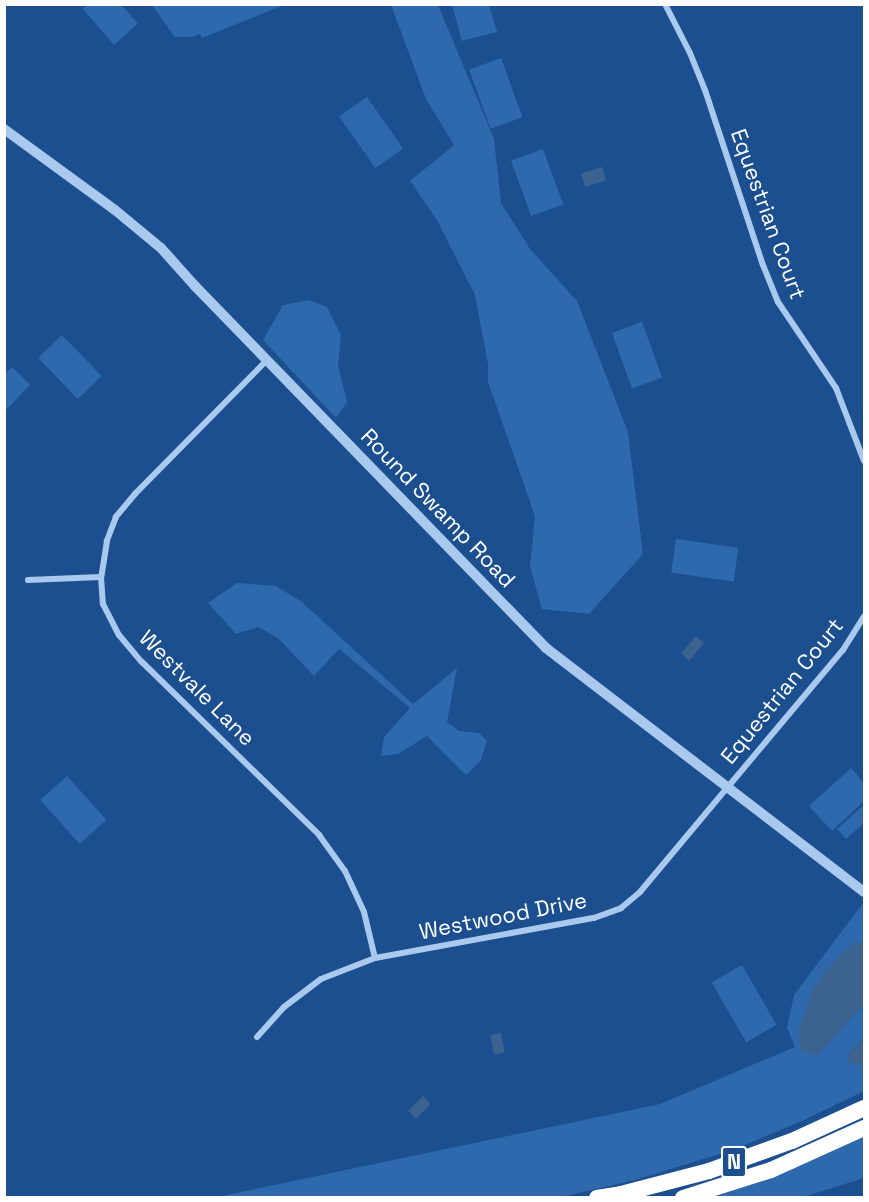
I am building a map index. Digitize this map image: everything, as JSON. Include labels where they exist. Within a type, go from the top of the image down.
[{"type":"highway","name":"N","points":[[597,1197],[621,1194],[709,1171],[792,1141],[864,1108]]},
{"type":"highway","name":"N","points":[[683,1197],[771,1170],[864,1128]]},
{"type":"street","name":"Equestrian Court","points":[[665,4],[690,53],[705,90],[763,265],[778,303],[836,388],[864,461]]},
{"type":"street","name":"Round Swamp Road","points":[[4,129],[140,229],[546,648],[864,892]]},
{"type":"street","name":"Westvale Lane","points":[[267,360],[135,494],[116,517],[106,541],[101,577],[104,604],[119,635],[142,662],[319,835],[345,871],[364,912],[375,958]]},
{"type":"street","points":[[28,580],[101,577]]},
{"type":"street","name":"Equestrian Court","points":[[727,788],[843,650],[864,616]]},
{"type":"street","name":"Westwood Drive","points":[[257,1037],[284,1007],[321,979],[375,958],[594,918],[621,908],[640,892],[727,788]]},
{"type":"shaded area","points":[[87,5],[121,5],[138,23],[114,45],[83,9]]},
{"type":"shaded area","points":[[152,5],[284,5],[202,38],[200,34],[192,37],[175,37]]},
{"type":"shaded area","points":[[391,5],[438,5],[494,139],[501,203],[530,249],[577,301],[628,432],[643,554],[589,614],[542,609],[530,567],[535,516],[488,382],[488,364],[475,295],[437,220],[410,181],[454,145],[426,99]]},
{"type":"shaded area","points":[[452,5],[489,5],[497,32],[462,41]]},
{"type":"shaded area","points":[[501,58],[523,117],[491,129],[469,70]]},
{"type":"shaded area","points":[[367,97],[403,149],[375,168],[339,117]]},
{"type":"shaded area","points":[[543,149],[563,204],[531,216],[511,161]]},
{"type":"shaded area","points":[[602,167],[606,180],[585,187],[581,173]]},
{"type":"shaded area","points":[[309,300],[327,307],[341,335],[338,366],[347,402],[336,418],[263,340],[283,305]]},
{"type":"shaded area","points":[[642,322],[662,377],[632,388],[612,333]]},
{"type":"shaded area","points":[[62,335],[102,376],[78,399],[38,358]]},
{"type":"shaded area","points":[[12,367],[30,385],[5,411],[5,374]]},
{"type":"shaded area","points":[[676,539],[738,548],[734,581],[671,573]]},
{"type":"shaded area","points":[[237,583],[276,586],[302,602],[413,704],[457,668],[447,722],[459,731],[479,733],[487,741],[481,760],[466,775],[427,736],[398,754],[381,756],[384,737],[410,708],[339,649],[314,676],[278,638],[258,627],[236,634],[208,603]]},
{"type":"shaded area","points":[[696,636],[704,643],[689,661],[681,653]]},
{"type":"shaded area","points":[[851,768],[864,783],[864,801],[832,831],[809,806]]},
{"type":"shaded area","points":[[67,776],[106,820],[80,844],[40,800]]},
{"type":"shaded area","points":[[864,805],[864,823],[846,839],[837,829]]},
{"type":"shaded area","points":[[863,903],[864,945],[855,942],[817,1055],[864,1004],[864,1038],[847,1055],[849,1063],[857,1065],[864,1061],[864,1091],[802,1121],[733,1150],[635,1180],[566,1196],[212,1198],[660,1104],[795,1047],[787,1028],[794,995]]},
{"type":"shaded area","points":[[855,942],[864,945],[864,1004],[817,1055],[805,1053],[799,1046],[799,1030],[813,989],[831,965]]},
{"type":"shaded area","points":[[742,965],[776,1025],[746,1042],[712,982]]},
{"type":"shaded area","points":[[501,1033],[505,1053],[494,1055],[490,1035]]},
{"type":"shaded area","points":[[864,1038],[864,1061],[857,1065],[849,1063],[847,1055]]},
{"type":"shaded area","points":[[423,1096],[431,1104],[416,1119],[408,1111]]},
{"type":"shaded area","points":[[864,1137],[864,1178],[803,1197],[713,1198],[780,1174]]}]
